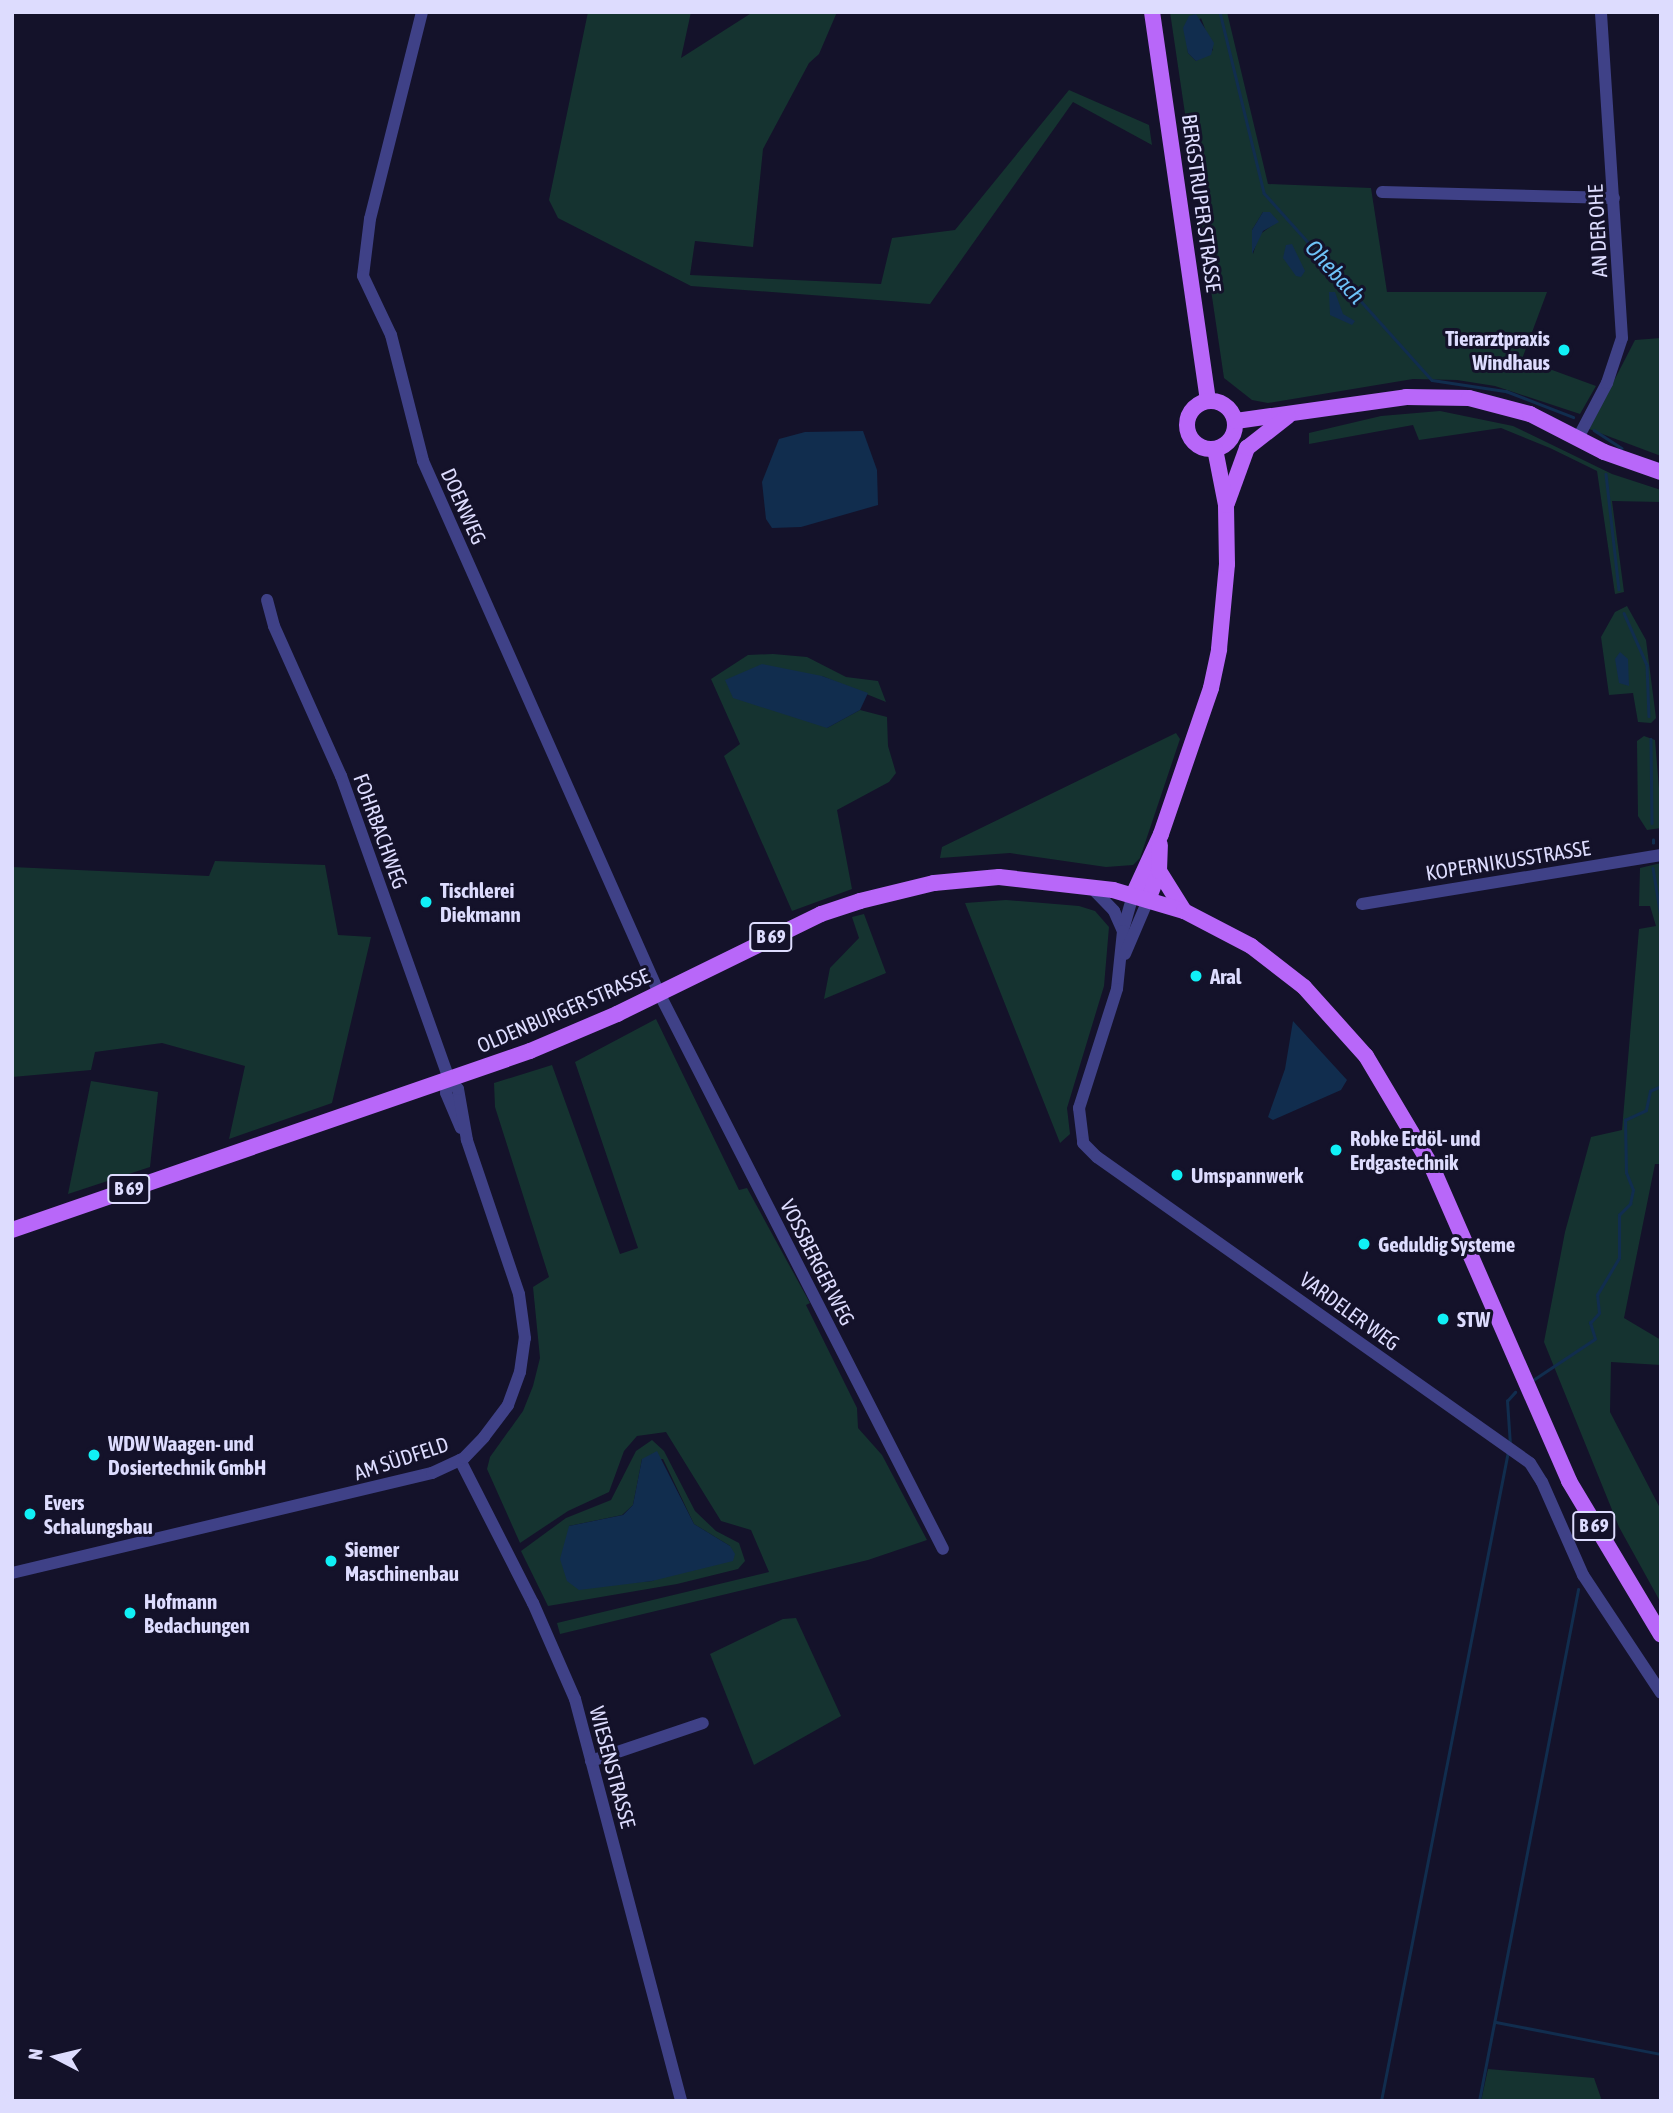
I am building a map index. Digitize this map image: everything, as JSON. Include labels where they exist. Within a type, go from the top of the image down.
[{"type":"main road","name":"BERGSTRUPER STRASSE","points":[[1152,12],[1208,400]]},
{"type":"main road","points":[[1236,421],[1406,397],[1469,398],[1530,414],[1625,461],[1661,472]]},
{"type":"main road","points":[[1208,400],[1223,403],[1236,421],[1229,442],[1215,449],[1200,447],[1187,429],[1194,407],[1208,400]]},
{"type":"main road","points":[[1226,505],[1247,448],[1289,415]]},
{"type":"main road","points":[[1141,897],[1210,688],[1219,649],[1227,564],[1226,505],[1215,449]]},
{"type":"main road","points":[[1141,897],[1159,871],[1161,834]]},
{"type":"main road","points":[[1159,871],[1184,911]]},
{"type":"main road","name":"OLDENBURGER STRASSE","points":[[12,1230],[449,1079],[573,1033],[821,914],[895,891],[999,877],[1090,886],[1141,897]]},
{"type":"main road","name":"B 69","points":[[1141,897],[1184,911],[1251,946],[1304,987],[1345,1030],[1386,1084],[1452,1209],[1569,1481],[1661,1635]]},
{"type":"street","name":"DOENWEG","points":[[422,12],[370,219],[363,276],[391,335],[423,461],[659,993]]},
{"type":"street","name":"AN DER OHE","points":[[1578,438],[1607,383],[1622,338],[1601,12]]},
{"type":"street","points":[[1382,192],[1614,198]]},
{"type":"street","name":"FOHRBACHWEG","points":[[267,600],[274,626],[341,776],[449,1079]]},
{"type":"street","name":"KOPERNIKUSSTRASSE","points":[[1362,904],[1661,855]]},
{"type":"street","points":[[1090,886],[1114,911],[1123,931]]},
{"type":"street","name":"VARDELER WEG","points":[[1121,965],[1123,931],[1141,897]]},
{"type":"street","name":"VARDELER WEG","points":[[1141,897],[1079,1108],[1083,1143],[1097,1157],[1516,1452],[1542,1482],[1583,1575],[1661,1693]]},
{"type":"street","name":"VOSSBERGER WEG","points":[[659,993],[943,1549]]},
{"type":"street","name":"AM SÜDFELD","points":[[12,1573],[400,1483],[460,1460],[508,1405],[520,1372],[525,1338],[519,1294],[467,1140],[458,1089],[449,1079]]},
{"type":"street","name":"WIESENSTRASSE","points":[[460,1460],[550,1639],[575,1699],[681,2101]]},
{"type":"street","points":[[591,1761],[703,1723]]},
{"type":"green space","points":[[588,12],[691,12],[681,58],[753,12],[837,12],[819,54],[809,63],[763,149],[753,247],[695,241],[690,275],[881,284],[892,238],[955,230],[1069,90],[1149,125],[1152,145],[1073,102],[930,304],[691,286],[558,218],[549,200]]},
{"type":"green space","points":[[1170,12],[1227,12],[1268,184],[1371,188],[1387,292],[1547,292],[1522,359],[1596,386],[1580,414],[1495,386],[1457,380],[1413,379],[1268,403],[1252,400],[1224,378]],"holes":[[[1201,18],[1213,50],[1196,61],[1188,53],[1186,33]],[[1263,212],[1274,224],[1259,235],[1253,254],[1252,230]]]},
{"type":"green space","points":[[1661,338],[1661,456],[1589,429],[1635,340]]},
{"type":"green space","points":[[1440,411],[1513,426],[1612,474],[1661,490],[1661,502],[1612,501],[1624,592],[1615,594],[1597,471],[1550,448],[1501,428],[1419,440],[1413,425],[1309,444],[1309,433],[1381,416]]},
{"type":"green space","points":[[1627,606],[1646,640],[1656,718],[1651,723],[1638,722],[1633,693],[1609,695],[1601,637],[1615,612]]},
{"type":"green space","points":[[748,655],[807,657],[846,677],[878,681],[886,702],[822,676],[827,728],[860,710],[887,717],[888,746],[896,773],[889,782],[837,810],[852,889],[792,911],[724,756],[740,744],[711,679]]},
{"type":"green space","points":[[1176,733],[1180,739],[1140,858],[1133,865],[1106,867],[1010,853],[940,858],[942,847]]},
{"type":"green space","points":[[1644,736],[1655,740],[1661,812],[1661,828],[1647,830],[1638,816],[1637,741]]},
{"type":"green space","points":[[215,861],[325,865],[338,935],[371,937],[332,1103],[229,1139],[245,1066],[162,1043],[95,1052],[91,1070],[12,1077],[12,867],[209,876]]},
{"type":"green space","points":[[1661,863],[1661,1164],[1655,1164],[1624,1318],[1661,1340],[1661,1365],[1611,1362],[1610,1412],[1661,1510],[1661,1603],[1619,1527],[1544,1342],[1565,1232],[1591,1137],[1622,1130],[1639,929],[1656,926],[1650,906],[1639,906],[1640,868]]},
{"type":"green space","points":[[1006,900],[1079,906],[1095,911],[1109,927],[1104,986],[1067,1108],[1070,1134],[1060,1143],[965,903]]},
{"type":"green space","points":[[864,914],[886,973],[824,999],[830,968],[859,938],[852,917]]},
{"type":"green space","points":[[656,1019],[739,1190],[747,1188],[810,1303],[806,1305],[857,1408],[858,1428],[882,1455],[927,1540],[868,1560],[560,1634],[557,1623],[769,1572],[751,1530],[721,1521],[666,1432],[637,1436],[624,1451],[609,1492],[568,1511],[520,1543],[487,1469],[490,1457],[523,1411],[533,1386],[540,1358],[533,1287],[549,1277],[495,1107],[494,1083],[552,1065],[620,1254],[638,1248],[575,1062]]},
{"type":"green space","points":[[91,1081],[158,1092],[150,1167],[68,1194]]},
{"type":"green space","points":[[652,1440],[664,1451],[695,1511],[716,1531],[739,1543],[745,1561],[738,1569],[677,1584],[548,1606],[521,1551],[566,1518],[611,1500],[636,1451]],"holes":[[[642,1459],[663,1459],[694,1524],[730,1546],[652,1581],[618,1584],[569,1526],[622,1515],[633,1505]]]},
{"type":"green space","points":[[796,1618],[841,1716],[754,1765],[710,1654],[783,1619]]},
{"type":"green space","points":[[1488,2069],[1594,2078],[1602,2101],[1481,2101]]},
{"type":"water","points":[[1196,14],[1214,43],[1211,55],[1196,61],[1188,53],[1183,28],[1189,16]]},
{"type":"water","points":[[1263,212],[1270,212],[1279,222],[1263,231],[1252,254],[1252,230]]},
{"type":"water","points":[[1292,244],[1305,271],[1301,277],[1296,276],[1283,258],[1286,245]]},
{"type":"water","points":[[1329,292],[1335,292],[1343,314],[1355,321],[1352,325],[1330,315]]},
{"type":"water","points":[[863,431],[877,470],[878,505],[801,527],[772,528],[766,519],[762,482],[779,439],[805,432]]},
{"type":"water","points":[[1620,652],[1628,659],[1629,686],[1619,683],[1615,659]]},
{"type":"water","points":[[762,664],[822,676],[868,693],[860,710],[827,728],[733,698],[725,680]]},
{"type":"water","points":[[1293,1021],[1347,1080],[1341,1090],[1273,1120],[1268,1117],[1285,1069]]},
{"type":"water","points":[[657,1451],[694,1524],[730,1546],[735,1554],[733,1561],[652,1581],[579,1590],[567,1581],[560,1559],[569,1526],[623,1515],[633,1505],[642,1459]]},
{"type":"waterway","name":"Ohebach","points":[[1220,12],[1264,193],[1432,380],[1506,391],[1573,417]]},
{"type":"waterway","name":"Ohebach","points":[[1594,430],[1622,448]]},
{"type":"waterway","name":"Ohebach","points":[[1606,474],[1619,589]]},
{"type":"waterway","points":[[1624,613],[1647,665],[1649,716]]},
{"type":"waterway","points":[[1651,739],[1652,823]]},
{"type":"waterway","points":[[1653,868],[1661,917]]},
{"type":"waterway","points":[[1661,1016],[1661,1039]]},
{"type":"waterway","points":[[1533,1380],[1595,1339],[1590,1323],[1599,1313],[1597,1295],[1619,1258],[1619,1215],[1630,1204],[1633,1190],[1626,1173],[1625,1120],[1646,1110],[1650,1091],[1661,1086]]},
{"type":"waterway","points":[[1510,1445],[1507,1401],[1515,1392]]},
{"type":"waterway","points":[[1381,2101],[1508,1451]]},
{"type":"waterway","points":[[1479,2101],[1578,1590]]},
{"type":"waterway","points":[[1496,2022],[1661,2054]]},
{"type":"place","name":"Tierarztpraxis Windhaus","points":[[1564,350]]},
{"type":"place","name":"Tischlerei Diekmann","points":[[426,902]]},
{"type":"place","name":"Aral","points":[[1196,976]]},
{"type":"place","name":"Robke Erdöl- und Erdgastechnik","points":[[1336,1150]]},
{"type":"place","name":"Umspannwerk","points":[[1177,1175]]},
{"type":"place","name":"Geduldig Systeme","points":[[1364,1244]]},
{"type":"place","name":"STW","points":[[1443,1319]]},
{"type":"place","name":"WDW Waagen- und Dosiertechnik GmbH","points":[[94,1455]]},
{"type":"place","name":"Evers Schalungsbau","points":[[30,1514]]},
{"type":"place","name":"Siemer Maschinenbau","points":[[331,1561]]},
{"type":"place","name":"Hofmann Bedachungen","points":[[130,1613]]}]
